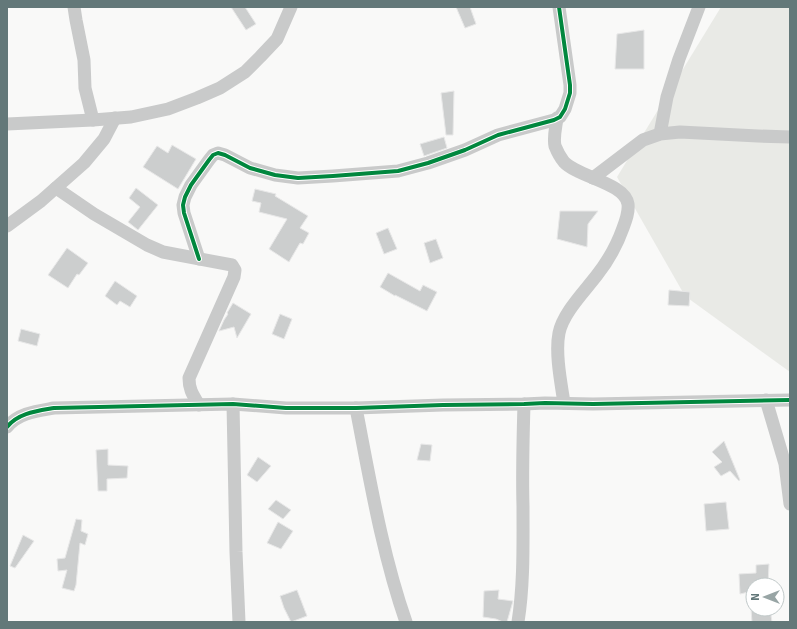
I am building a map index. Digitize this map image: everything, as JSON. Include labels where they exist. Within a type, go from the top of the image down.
[{"type":"street","points":[[74,7],[84,60],[85,88],[93,120]]},
{"type":"street","points":[[7,124],[93,120],[130,116],[168,109],[198,98],[220,88],[245,72],[277,39],[291,7]]},
{"type":"street","points":[[199,258],[184,213],[183,205],[191,185],[213,155],[218,153],[250,168],[275,175],[298,178],[398,171],[428,163],[498,136],[560,117],[565,110],[569,97],[570,85],[559,7]]},
{"type":"street","points":[[660,134],[667,97],[679,59],[699,7]]},
{"type":"street","points":[[7,226],[41,201],[84,163],[104,139],[115,118]]},
{"type":"street","points":[[557,118],[554,138],[555,145],[564,162],[618,190],[626,198],[628,205],[628,213],[613,252],[574,304],[563,322],[559,333],[559,366],[564,403]]},
{"type":"street","points":[[593,178],[643,140],[660,134],[680,132],[790,137]]},
{"type":"street","points":[[56,188],[94,214],[147,245],[163,252],[232,265],[235,270],[234,277],[189,378],[191,392],[199,405]]},
{"type":"street","points":[[766,400],[785,464],[790,504]]},
{"type":"street","points":[[7,428],[11,422],[25,415],[54,408],[233,404],[286,408],[356,408],[545,403],[593,404],[790,400]]},
{"type":"street","points":[[233,404],[238,622]]},
{"type":"street","points":[[518,622],[523,554],[522,485],[524,404]]},
{"type":"street","points":[[356,408],[385,548],[400,607],[406,622]]},
{"type":"shaded area","points":[[721,7],[790,7],[790,372],[685,296],[617,177]]},
{"type":"building","points":[[231,7],[245,7],[256,24],[246,30]]},
{"type":"building","points":[[456,7],[470,7],[476,24],[465,28]]},
{"type":"building","points":[[644,30],[644,69],[615,69],[617,34]]},
{"type":"building","points":[[454,91],[453,135],[446,135],[441,93]]},
{"type":"building","points":[[444,137],[447,148],[424,156],[420,144]]},
{"type":"building","points":[[172,145],[196,159],[178,189],[143,167],[157,146],[168,153]]},
{"type":"building","points":[[136,188],[158,205],[138,230],[128,222],[140,207],[129,198]]},
{"type":"building","points":[[255,189],[276,194],[275,196],[308,216],[300,228],[309,233],[303,244],[300,243],[289,262],[269,249],[287,219],[259,212],[261,203],[252,201]]},
{"type":"building","points":[[560,211],[598,211],[588,224],[587,247],[557,239]]},
{"type":"building","points":[[388,228],[397,249],[384,254],[376,233]]},
{"type":"building","points":[[436,239],[443,258],[430,263],[424,243]]},
{"type":"building","points":[[67,248],[88,263],[79,275],[77,274],[68,288],[48,275]]},
{"type":"building","points":[[388,273],[420,291],[423,285],[437,292],[427,311],[380,287]]},
{"type":"building","points":[[115,281],[137,296],[130,307],[120,301],[117,305],[105,296]]},
{"type":"building","points":[[669,290],[690,292],[689,306],[668,305]]},
{"type":"building","points":[[233,303],[251,314],[237,338],[234,327],[219,331]]},
{"type":"building","points":[[280,314],[292,319],[284,339],[272,334]]},
{"type":"building","points":[[21,329],[40,334],[37,346],[18,341]]},
{"type":"building","points":[[724,441],[740,480],[739,481],[730,471],[721,476],[714,467],[722,462],[712,452]]},
{"type":"building","points":[[421,444],[432,445],[430,461],[417,460]]},
{"type":"building","points":[[108,449],[108,465],[128,466],[127,478],[107,479],[107,491],[98,491],[96,450]]},
{"type":"building","points":[[258,457],[271,466],[257,482],[247,475]]},
{"type":"building","points":[[276,500],[291,510],[283,519],[268,509]]},
{"type":"building","points":[[726,502],[729,529],[706,531],[704,504]]},
{"type":"building","points":[[76,519],[82,520],[81,531],[88,534],[85,545],[80,543],[76,585],[74,591],[62,588],[67,570],[58,571],[57,559],[65,558]]},
{"type":"building","points":[[278,522],[293,531],[281,549],[267,543]]},
{"type":"building","points":[[23,535],[34,541],[15,568],[10,566]]},
{"type":"building","points":[[769,564],[768,577],[745,577],[745,593],[740,594],[739,574],[756,573],[756,565]]},
{"type":"building","points":[[297,590],[307,616],[291,622],[280,596]]},
{"type":"building","points":[[499,590],[498,599],[513,601],[507,622],[483,617],[484,591]]},
{"type":"building","points":[[752,617],[771,617],[772,622],[752,622]]},
{"type":"cycle path","points":[[199,259],[184,213],[183,205],[191,185],[213,155],[218,153],[250,168],[275,175],[298,178],[398,171],[428,163],[465,150],[498,135],[554,120],[560,117],[565,109],[570,93],[570,85],[559,7]]},
{"type":"cycle path","points":[[7,427],[11,422],[22,416],[54,408],[233,404],[286,408],[356,408],[545,403],[593,404],[790,400]]}]
